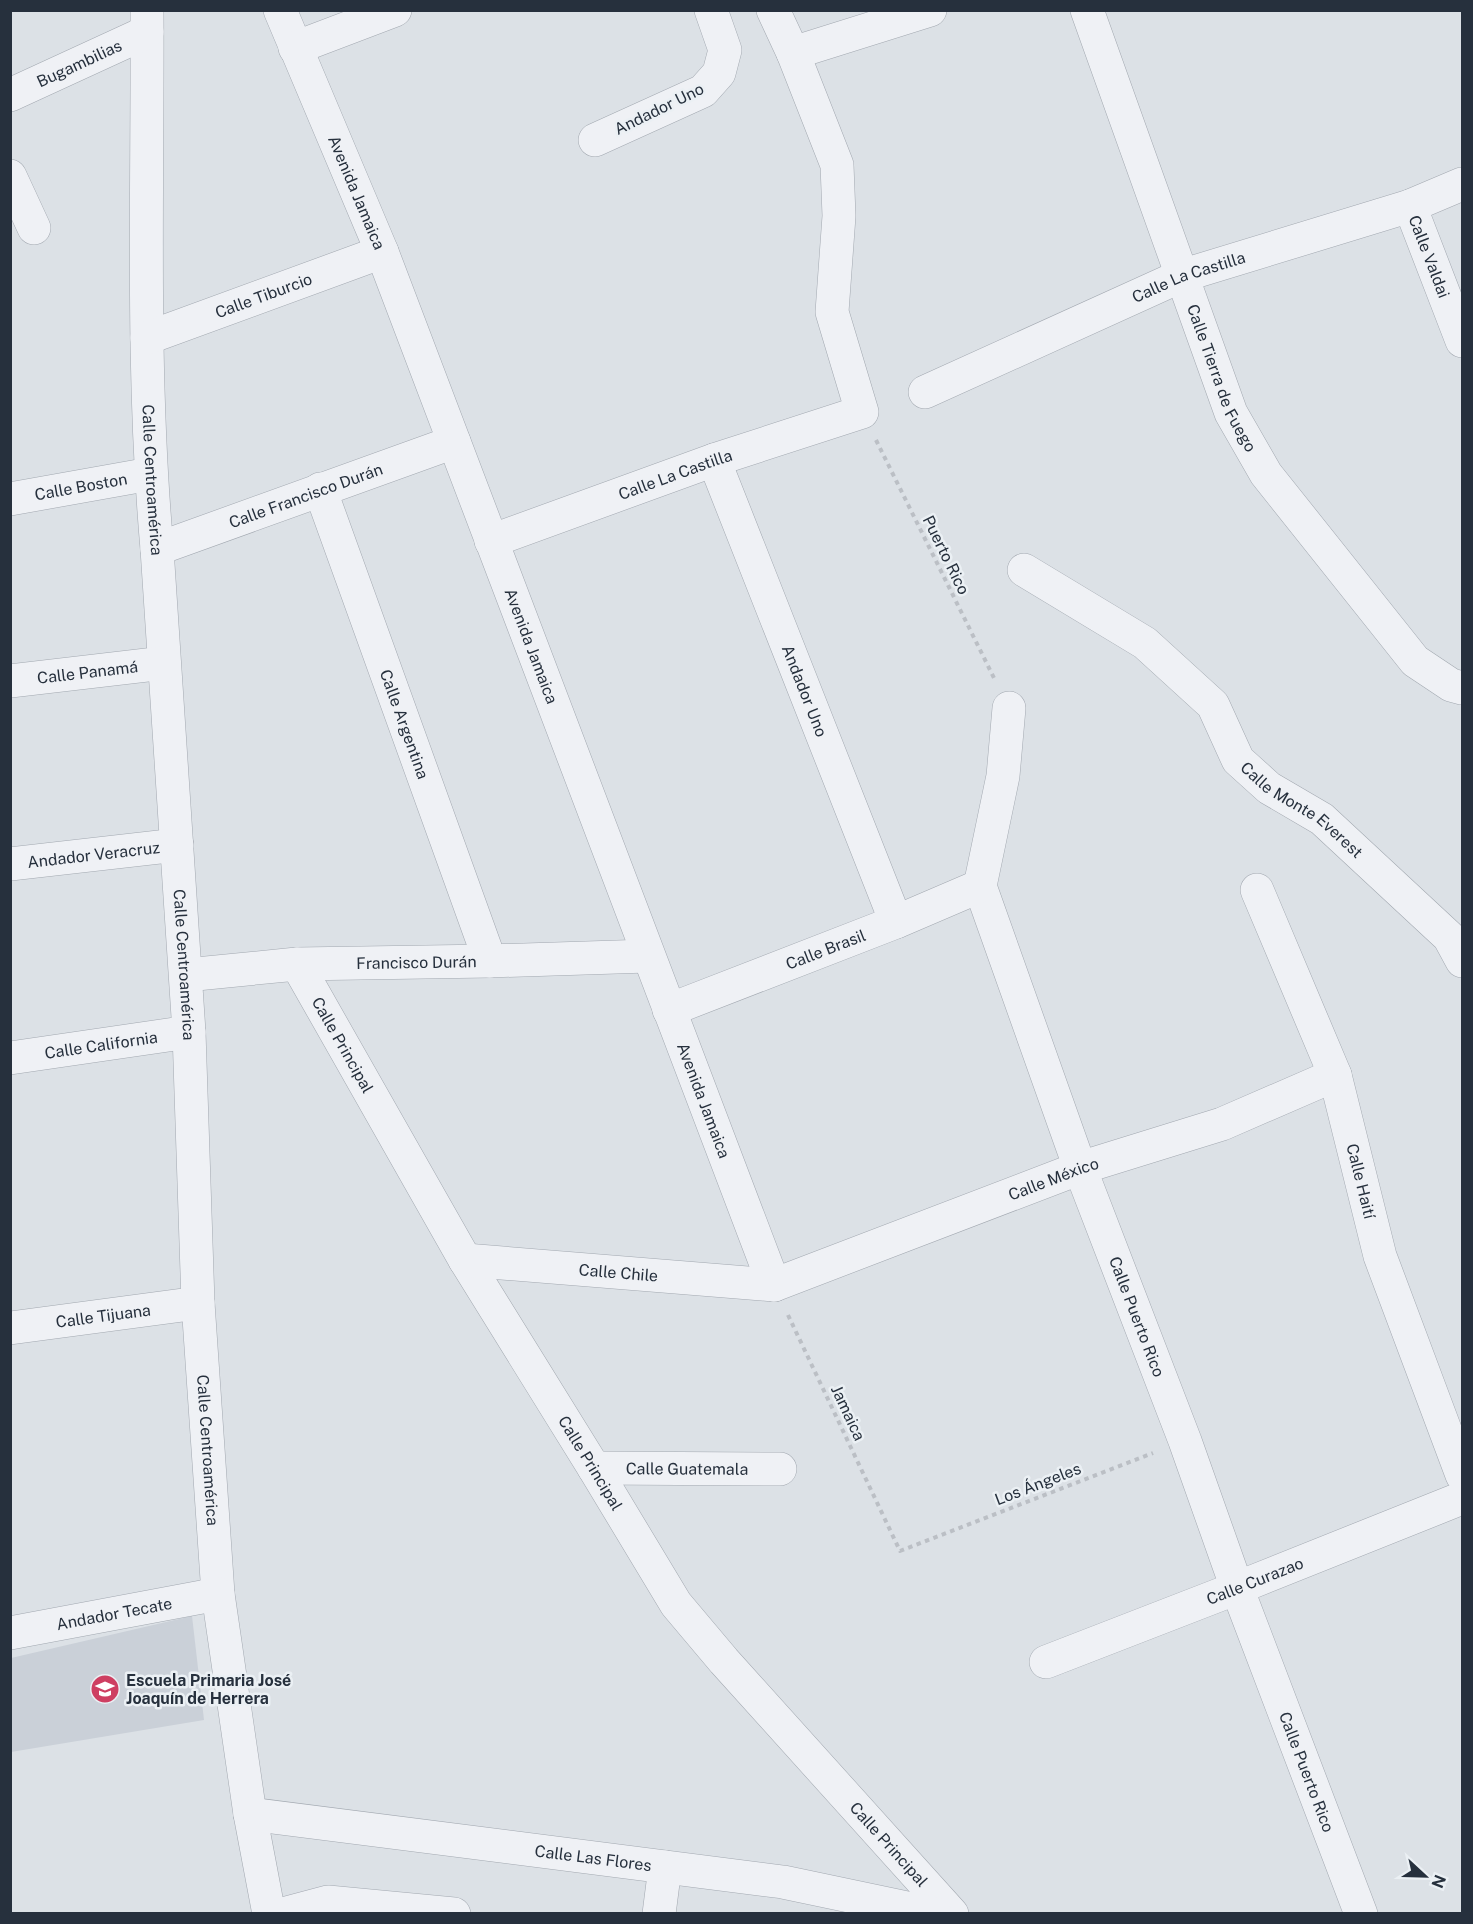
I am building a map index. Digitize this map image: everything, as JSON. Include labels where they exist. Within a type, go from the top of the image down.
[{"type":"street","name":"Avenida Jamaica","points":[[280,10],[382,252],[774,1285]]},
{"type":"street","points":[[296,48],[395,10]]},
{"type":"street","name":"Andador Uno","points":[[595,140],[703,91],[719,73],[725,50],[711,10]]},
{"type":"street","points":[[773,10],[793,53],[837,165],[839,216],[832,312],[862,412]]},
{"type":"street","points":[[793,53],[930,10]]},
{"type":"street","name":"Calle Tierra de Fuego","points":[[1087,10],[1231,413],[1266,474],[1415,661],[1457,687]]},
{"type":"street","name":"Bugambilias","points":[[10,95],[147,21]]},
{"type":"street","name":"Calle Centroamérica","points":[[147,21],[147,338],[150,474],[186,975],[198,1303],[218,1594],[250,1814],[269,1914]]},
{"type":"street","points":[[10,176],[34,228]]},
{"type":"street","name":"Calle La Castilla","points":[[924,392],[1181,276],[1410,206],[1462,184]]},
{"type":"street","name":"Calle Valdai","points":[[1410,206],[1462,341]]},
{"type":"street","name":"Calle Tiburcio","points":[[147,338],[382,252]]},
{"type":"street","name":"Calle La Castilla","points":[[491,541],[714,460],[862,412]]},
{"type":"street","name":"Calle Francisco Durán","points":[[157,549],[454,442]]},
{"type":"street","name":"Andador Uno","points":[[714,460],[896,922]]},
{"type":"street","name":"Calle Boston","points":[[10,499],[150,474]]},
{"type":"street","name":"Calle Argentina","points":[[320,489],[490,961]]},
{"type":"street","name":"Calle Monte Everest","points":[[1024,570],[1145,643],[1213,705],[1238,760],[1269,788],[1322,819],[1456,949]]},
{"type":"street","name":"Calle Panamá","points":[[10,681],[164,663]]},
{"type":"street","points":[[980,886],[1003,776],[1009,708]]},
{"type":"street","name":"Andador Veracruz","points":[[10,864],[177,845]]},
{"type":"street","name":"Calle Brasil","points":[[669,1010],[896,922],[980,886]]},
{"type":"street","name":"Calle Puerto Rico","points":[[980,886],[1080,1168],[1185,1441],[1237,1588],[1361,1914]]},
{"type":"street","name":"Calle Haití","points":[[1257,890],[1335,1075],[1380,1256],[1462,1475]]},
{"type":"street","name":"Francisco Durán","points":[[186,975],[297,964],[648,956]]},
{"type":"street","name":"Calle Principal","points":[[297,964],[465,1260],[676,1604],[724,1661],[952,1914]]},
{"type":"street","name":"Calle California","points":[[10,1058],[189,1032]]},
{"type":"street","name":"Calle México","points":[[774,1285],[1080,1168],[1222,1124],[1335,1075]]},
{"type":"street","name":"Calle Chile","points":[[465,1260],[774,1285]]},
{"type":"street","name":"Calle Tijuana","points":[[10,1328],[198,1303]]},
{"type":"street","name":"Calle Guatemala","points":[[594,1468],[780,1469]]},
{"type":"street","name":"Calle Curazao","points":[[1046,1662],[1462,1498]]},
{"type":"street","name":"Andador Tecate","points":[[10,1633],[218,1594]]},
{"type":"street","name":"Calle Las Flores","points":[[250,1814],[783,1882],[935,1914]]},
{"type":"street","points":[[659,1914],[665,1867]]},
{"type":"street","points":[[283,1914],[328,1902],[454,1914]]},
{"type":"path","name":"Puerto Rico","points":[[862,412],[1009,708]]},
{"type":"path","name":"Jamaica","points":[[774,1285],[900,1551]]},
{"type":"path","name":"Los Ángeles","points":[[900,1551],[1185,1441]]},
{"type":"shaded area","name":"Escuela Primaria José Joaquín de Herrera","points":[[192,1616],[204,1720],[11,1752],[11,1658]]},
{"type":"place","name":"Escuela Primaria José Joaquín de Herrera","points":[[105,1689]]}]
